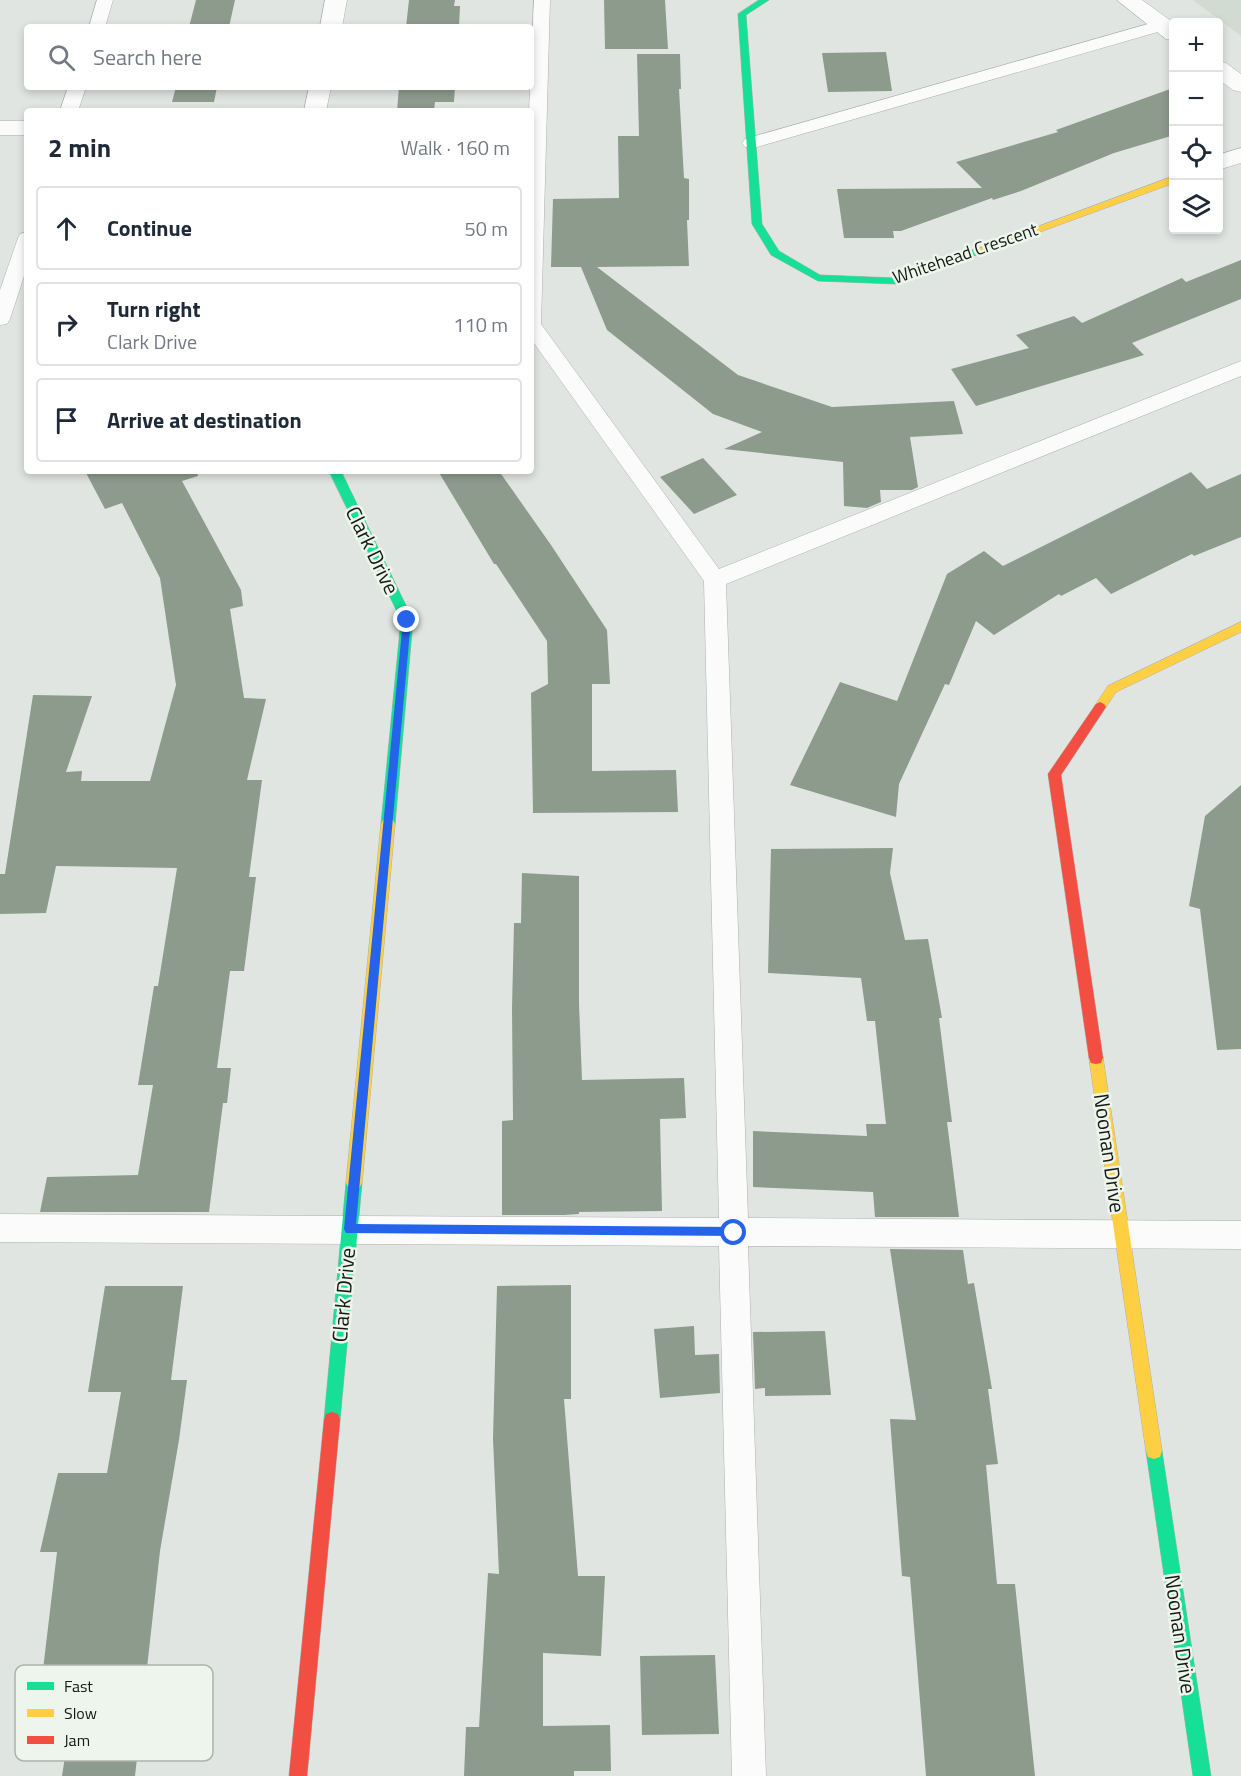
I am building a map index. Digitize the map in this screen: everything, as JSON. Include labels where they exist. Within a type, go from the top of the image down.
[{"type":"street","points":[[332,24],[336,0]]},
{"type":"street","name":"Whitehead Crescent","points":[[765,0],[741,14],[757,224],[775,253],[818,278],[896,281],[1170,180]]},
{"type":"street","points":[[1128,0],[1168,29]]},
{"type":"street","points":[[1223,72],[1241,85]]},
{"type":"street","points":[[316,108],[319,90]]},
{"type":"street","points":[[0,128],[24,128]]},
{"type":"street","points":[[1223,161],[1241,155]]},
{"type":"street","name":"Clark Drive","points":[[298,1776],[407,620],[336,474]]},
{"type":"street","name":"Noonan Drive","points":[[1203,1776],[1054,774],[1112,688],[1241,627]]},
{"type":"lane","points":[[98,24],[105,0]]},
{"type":"lane","points":[[534,236],[542,0]]},
{"type":"lane","points":[[751,143],[1168,29]]},
{"type":"lane","points":[[70,108],[76,90]]},
{"type":"lane","points":[[0,319],[24,247]]},
{"type":"lane","points":[[534,329],[715,580],[749,1776]]},
{"type":"lane","points":[[715,580],[1241,368]]},
{"type":"lane","points":[[0,1228],[1241,1235]]},
{"type":"shaded area","points":[[1193,0],[1241,0],[1241,36],[1223,22],[1223,18],[1217,18]]},
{"type":"building","points":[[196,0],[235,0],[230,24],[190,24]]},
{"type":"building","points":[[409,0],[455,0],[454,6],[460,6],[459,24],[406,24]]},
{"type":"building","points":[[604,0],[665,0],[668,49],[605,49]]},
{"type":"building","points":[[886,52],[892,91],[828,92],[822,53]]},
{"type":"building","points":[[637,54],[680,54],[681,89],[679,89],[684,178],[689,179],[689,220],[687,220],[689,266],[597,267],[738,375],[832,407],[954,401],[963,434],[910,437],[918,487],[912,490],[880,490],[881,502],[867,508],[844,506],[843,462],[724,449],[762,432],[713,414],[607,330],[581,267],[551,267],[553,199],[619,198],[618,136],[639,136]]},
{"type":"building","points":[[1169,89],[1169,137],[1114,153],[1021,191],[993,200],[992,198],[901,231],[893,231],[894,238],[844,238],[837,189],[982,188],[956,162],[1058,132],[1056,130]]},
{"type":"building","points":[[175,90],[216,90],[214,102],[172,102]]},
{"type":"building","points":[[399,90],[455,90],[454,102],[435,102],[434,108],[397,108]]},
{"type":"building","points":[[1241,260],[1241,299],[1132,343],[1144,355],[976,406],[951,369],[1029,348],[1016,335],[1074,316],[1082,323],[1182,278],[1186,282]]},
{"type":"building","points":[[703,458],[737,495],[694,514],[660,477]]},
{"type":"building","points":[[1191,472],[1207,489],[1241,474],[1241,537],[1194,556],[1192,554],[1111,594],[1096,578],[1061,596],[1059,594],[994,635],[976,621],[949,685],[945,684],[899,784],[896,817],[790,785],[840,682],[897,701],[947,574],[984,551],[1003,566]]},
{"type":"building","points":[[87,474],[198,474],[198,476],[182,481],[241,590],[243,606],[230,609],[244,698],[266,699],[247,780],[262,780],[249,877],[256,877],[244,971],[230,971],[217,1068],[231,1068],[227,1103],[223,1103],[209,1212],[40,1212],[47,1177],[138,1175],[153,1085],[138,1085],[154,986],[158,986],[177,868],[56,866],[46,913],[0,914],[0,874],[5,874],[33,695],[92,696],[66,772],[82,771],[81,781],[150,781],[176,685],[160,578],[122,503],[105,509]]},
{"type":"building","points":[[440,474],[501,474],[607,630],[610,684],[592,684],[592,771],[676,770],[678,812],[533,813],[531,693],[548,684],[547,641],[494,564]]},
{"type":"building","points":[[1241,785],[1241,1049],[1217,1050],[1200,909],[1189,906],[1205,816]]},
{"type":"building","points":[[893,848],[890,873],[905,940],[928,939],[942,1018],[939,1018],[952,1122],[947,1122],[959,1217],[875,1217],[873,1192],[753,1187],[753,1131],[867,1136],[866,1124],[886,1124],[875,1021],[867,1021],[861,978],[768,973],[771,849]]},
{"type":"building","points":[[522,873],[579,876],[579,1003],[582,1080],[684,1078],[686,1118],[660,1119],[662,1211],[502,1215],[502,1121],[513,1120],[514,923],[521,923]]},
{"type":"building","points":[[890,1249],[963,1250],[968,1284],[974,1283],[992,1389],[988,1389],[998,1464],[986,1465],[997,1584],[1015,1584],[1035,1776],[926,1776],[910,1577],[902,1576],[890,1419],[916,1420]]},
{"type":"building","points":[[571,1285],[571,1399],[564,1399],[578,1576],[605,1576],[601,1656],[543,1653],[543,1726],[610,1725],[611,1771],[574,1771],[574,1776],[464,1776],[466,1727],[479,1727],[488,1573],[499,1574],[493,1439],[497,1286]]},
{"type":"building","points":[[105,1286],[183,1286],[171,1380],[187,1380],[160,1551],[147,1665],[44,1665],[57,1552],[40,1552],[58,1473],[107,1473],[121,1392],[88,1392]]},
{"type":"building","points":[[694,1326],[695,1355],[719,1354],[720,1393],[660,1398],[654,1329]]},
{"type":"building","points":[[825,1331],[831,1395],[765,1396],[765,1388],[755,1389],[753,1332]]},
{"type":"building","points":[[715,1655],[719,1734],[642,1735],[640,1656]]},
{"type":"building","points":[[64,1761],[137,1761],[135,1776],[62,1776]]},
{"type":"traffic: fast","points":[[765,0],[742,14],[757,224],[775,253],[818,278],[896,281],[978,251]]},
{"type":"traffic: fast","points":[[336,474],[407,620],[388,824]]},
{"type":"traffic: fast","points":[[332,1420],[354,1183]]},
{"type":"traffic: fast","points":[[1154,1451],[1202,1776]]},
{"type":"traffic: slow","points":[[978,251],[1171,180]]},
{"type":"traffic: slow","points":[[1100,707],[1112,689],[1241,627]]},
{"type":"traffic: slow","points":[[354,1183],[388,824]]},
{"type":"traffic: slow","points":[[1096,1058],[1154,1451]]},
{"type":"traffic: jam","points":[[1096,1058],[1054,774],[1100,707]]},
{"type":"traffic: jam","points":[[298,1776],[332,1420]]},
{"type":"route","points":[[407,620],[350,1229],[734,1233]]}]
